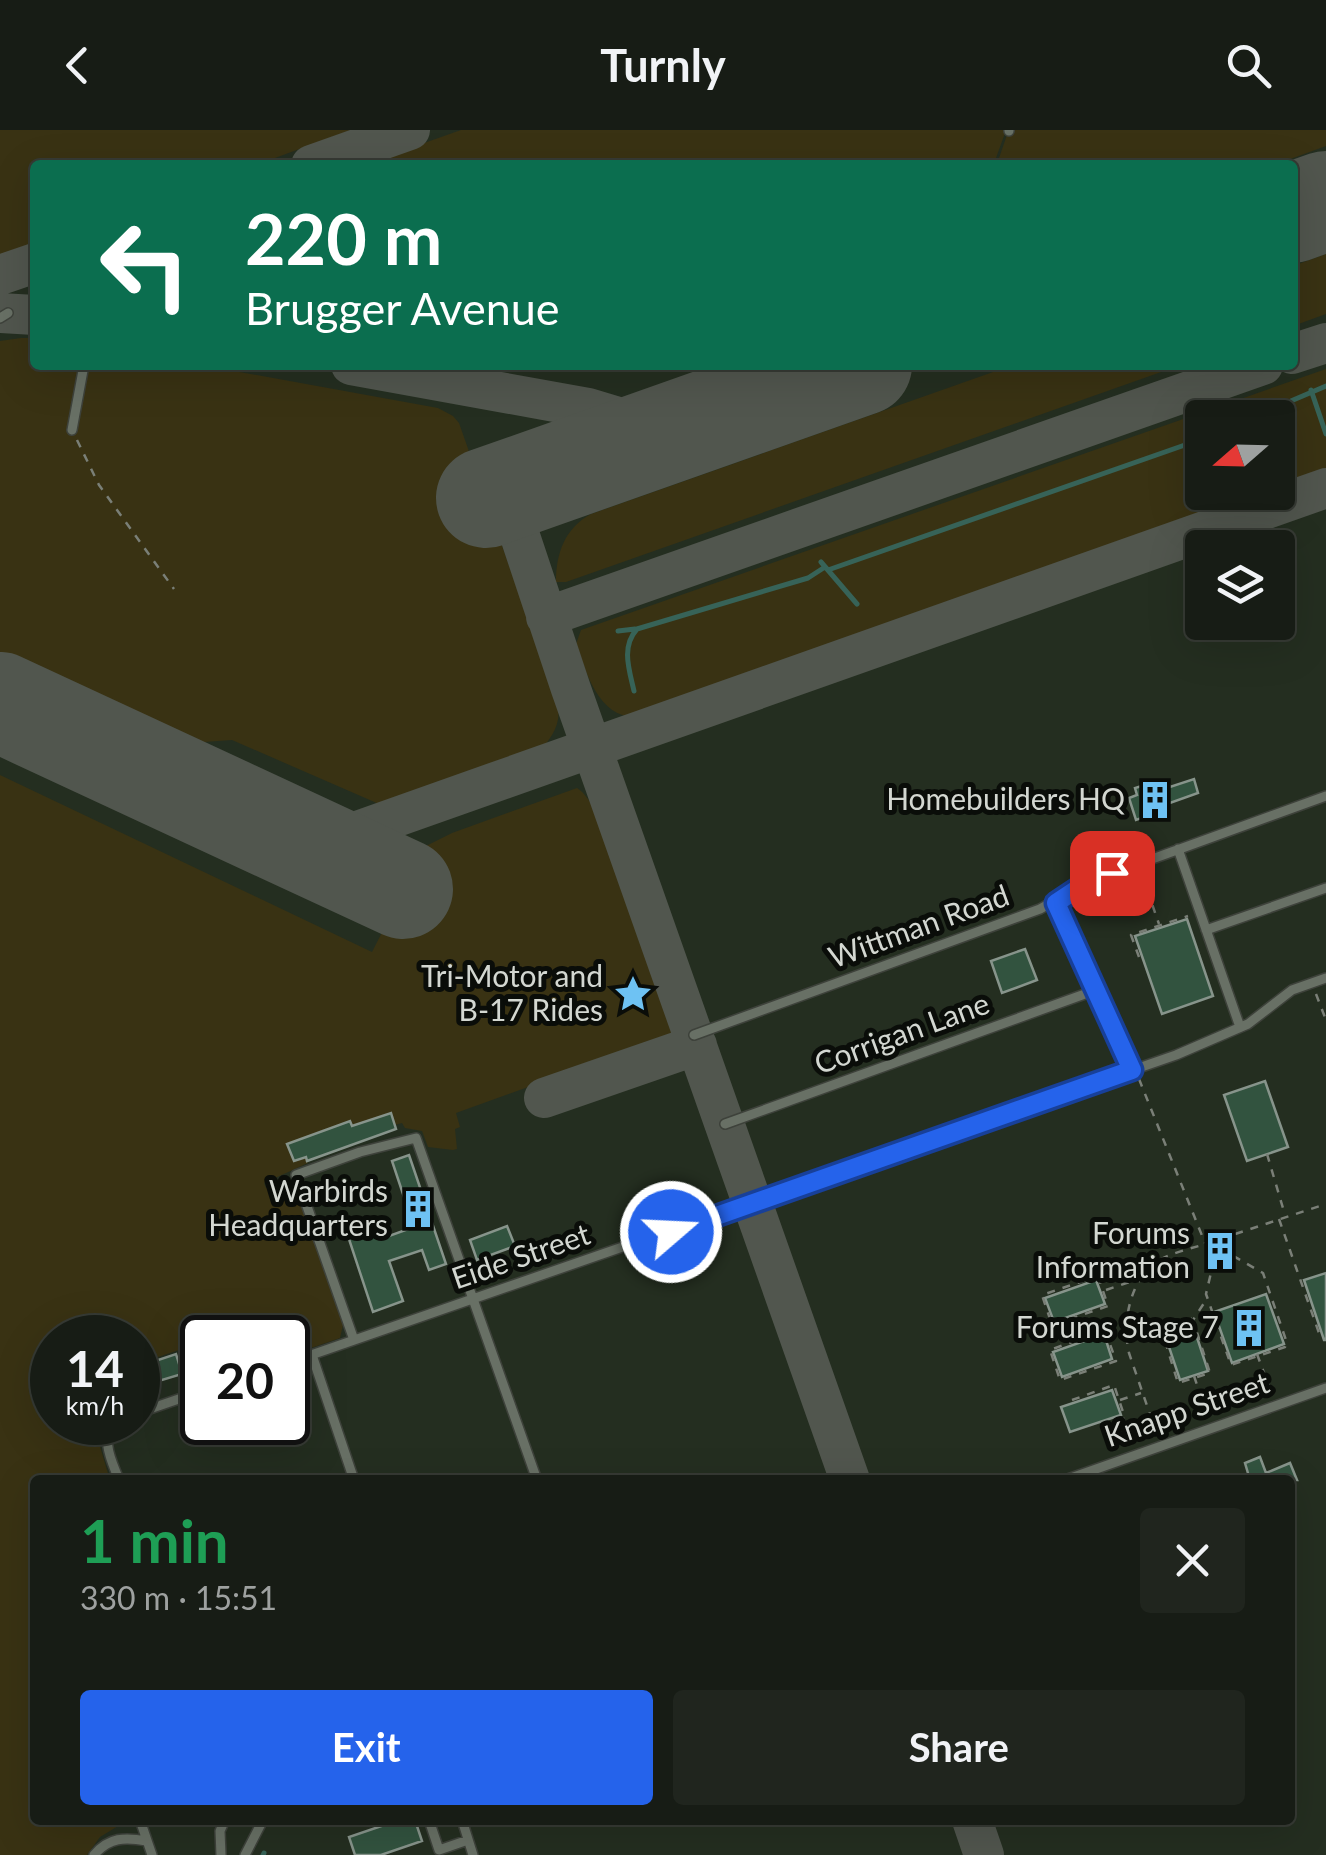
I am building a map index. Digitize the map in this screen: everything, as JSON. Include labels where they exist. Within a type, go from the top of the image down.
[{"type":"lane","points":[[72,430],[83,370]]},
{"type":"lane","name":"Wittman Road","points":[[694,1035],[1056,903],[1086,883],[1326,796]]},
{"type":"lane","points":[[1178,849],[1240,1027]]},
{"type":"lane","points":[[1206,930],[1326,888]]},
{"type":"lane","points":[[1056,903],[1132,1070]]},
{"type":"lane","name":"Eide Street","points":[[312,1354],[1132,1070],[1240,1027],[1292,990],[1326,978]]},
{"type":"lane","name":"Corrigan Lane","points":[[725,1124],[1096,990]]},
{"type":"lane","points":[[354,1340],[296,1175],[412,1138],[535,1475]]},
{"type":"lane","points":[[312,1354],[352,1475]]},
{"type":"lane","name":"Knapp Street","points":[[1079,1475],[1326,1388]]},
{"type":"lane","points":[[107,1445],[117,1475]]},
{"type":"lane","points":[[142,1825],[152,1855]]},
{"type":"lane","points":[[222,1855],[220,1831],[223,1825]]},
{"type":"lane","points":[[245,1855],[260,1825]]},
{"type":"lane","points":[[431,1825],[440,1850],[468,1840]]},
{"type":"lane","points":[[464,1825],[473,1855]]},
{"type":"lane","points":[[94,1855],[109,1841],[125,1837],[147,1841]]},
{"type":"path","points":[[72,430],[99,485],[174,589]]},
{"type":"path","points":[[1138,864],[1160,925]]},
{"type":"path","points":[[1138,957],[1131,935],[1200,912]]},
{"type":"path","points":[[1312,983],[1326,1020]]},
{"type":"path","points":[[1132,1070],[1139,1078],[1206,1244]]},
{"type":"path","points":[[1267,1154],[1286,1216]]},
{"type":"path","points":[[1220,1239],[1326,1204]]},
{"type":"path","points":[[1279,1219],[1318,1333],[1326,1336]]},
{"type":"path","points":[[1162,1446],[1126,1340],[1128,1312],[1142,1278],[1153,1264],[1212,1242]]},
{"type":"path","points":[[1207,1298],[1231,1366],[1285,1347],[1287,1343],[1263,1273],[1230,1254]]},
{"type":"path","points":[[1164,1341],[1178,1384],[1210,1373],[1193,1320],[1207,1298],[1214,1260]]},
{"type":"path","points":[[1098,1276],[1103,1291],[1108,1306],[1052,1325],[1042,1296],[1098,1276]]},
{"type":"path","points":[[1103,1291],[1142,1278]]},
{"type":"path","points":[[1105,1330],[1116,1361],[1060,1380],[1050,1350],[1105,1330]]},
{"type":"path","points":[[1258,1355],[1274,1406]]},
{"type":"path","points":[[1194,1377],[1212,1428]]},
{"type":"path","points":[[1072,1400],[1114,1385],[1124,1418],[1097,1427]]},
{"type":"path","points":[[1119,1400],[1142,1392]]},
{"type":"shaded area","points":[[0,130],[1326,130],[1326,1855],[0,1855]]},
{"type":"shaded area","points":[[0,130],[351,130],[270,160],[30,160],[30,245],[0,255]]},
{"type":"shaded area","points":[[461,130],[1005,133],[993,160],[376,160]]},
{"type":"shaded area","points":[[1326,130],[1326,146],[1288,160],[1000,160],[1008,132]]},
{"type":"shaded area","points":[[1326,254],[1326,314],[1298,324],[1298,264]]},
{"type":"shaded area","points":[[30,338],[30,370],[229,370],[438,408],[453,416],[459,423],[557,702],[557,724],[546,743],[535,754],[404,801],[379,804],[232,740],[175,744],[0,664],[0,341]]},
{"type":"shaded area","points":[[1326,369],[1326,476],[1295,487],[1295,400],[1238,400]]},
{"type":"shaded area","points":[[531,370],[623,370],[577,372]]},
{"type":"shaded area","points":[[999,370],[1167,370],[566,582],[556,582],[558,561],[568,534],[591,514]]},
{"type":"shaded area","points":[[1185,418],[1185,510],[1230,510],[648,715],[632,717],[608,707],[592,685],[576,644],[581,630]]},
{"type":"shaded area","points":[[0,775],[372,952],[426,846],[577,788],[590,802],[619,862],[678,1033],[456,1113],[460,1127],[455,1129],[457,1149],[428,1147],[422,1131],[405,1128],[402,1123],[395,1125],[390,1113],[352,1126],[349,1121],[300,1139],[303,1149],[291,1154],[294,1161],[306,1157],[308,1163],[264,1183],[266,1188],[276,1184],[298,1195],[343,1325],[340,1338],[310,1348],[310,1315],[180,1315],[180,1353],[160,1356],[160,1315],[30,1315],[30,1445],[100,1445],[109,1475],[30,1475],[30,1825],[120,1825],[100,1837],[87,1855],[0,1855]]},
{"type":"building","name":"Homebuilders HQ","points":[[1194,779],[1198,793],[1136,820],[1129,798],[1137,795],[1135,788],[1157,781],[1158,785],[1168,782],[1170,787]]},
{"type":"building","points":[[1187,919],[1213,996],[1162,1014],[1135,936]]},
{"type":"building","points":[[1025,949],[1037,980],[1002,993],[991,961]]},
{"type":"building","points":[[1265,1081],[1288,1147],[1247,1161],[1224,1095]]},
{"type":"building","points":[[391,1113],[396,1129],[307,1161],[306,1157],[294,1161],[287,1144],[350,1121],[352,1126]]},
{"type":"building","points":[[409,1155],[446,1264],[429,1270],[422,1250],[389,1261],[403,1301],[373,1312],[345,1227],[374,1217],[381,1239],[414,1227],[392,1161]]},
{"type":"building","points":[[507,1226],[515,1246],[477,1260],[470,1240]]},
{"type":"building","name":"Forums Information","points":[[1220,1240],[1228,1243],[1228,1259],[1220,1262],[1212,1259],[1209,1251],[1212,1243]]},
{"type":"building","points":[[1326,1273],[1326,1340],[1324,1340],[1304,1280]]},
{"type":"building","points":[[1096,1280],[1105,1304],[1054,1322],[1045,1298]]},
{"type":"building","name":"Forums Stage 7","points":[[1266,1294],[1284,1344],[1232,1363],[1214,1312]]},
{"type":"building","points":[[1191,1319],[1208,1371],[1180,1380],[1163,1329]]},
{"type":"building","points":[[1104,1334],[1112,1359],[1062,1377],[1053,1352]]},
{"type":"building","points":[[176,1354],[180,1375],[160,1381],[160,1359]]},
{"type":"building","points":[[1112,1390],[1121,1415],[1070,1432],[1061,1407]]},
{"type":"building","points":[[1260,1457],[1266,1473],[1290,1463],[1295,1475],[1249,1475],[1245,1463]]},
{"type":"building","points":[[384,1825],[417,1825],[422,1841],[381,1855],[355,1855],[349,1837]]},
{"type":"waterway","points":[[1293,400],[1326,386]]},
{"type":"waterway","points":[[1311,390],[1326,434]]},
{"type":"waterway","points":[[828,570],[1185,445]]},
{"type":"waterway","points":[[821,562],[857,604]]},
{"type":"waterway","points":[[634,691],[628,651],[637,629],[808,578],[825,567]]},
{"type":"waterway","points":[[618,631],[635,629]]},
{"type":"taxiway","points":[[325,160],[410,130]]},
{"type":"taxiway","points":[[0,275],[30,265]]},
{"type":"taxiway","points":[[0,313],[30,315]]},
{"type":"taxiway","points":[[1298,352],[1326,343]]},
{"type":"taxiway","points":[[379,370],[588,408],[671,433]]},
{"type":"taxiway","points":[[546,617],[1249,370]]},
{"type":"taxiway","points":[[284,834],[316,842],[357,831],[1326,488]]},
{"type":"taxiway","points":[[505,491],[848,1475]]},
{"type":"taxiway","points":[[544,1098],[697,1045]]},
{"type":"taxiway","points":[[974,1825],[984,1855]]},
{"type":"runway","points":[[1298,211],[1326,201]]},
{"type":"runway","points":[[486,498],[848,370]]},
{"type":"runway","points":[[0,702],[403,889]]},
{"type":"place","name":"Homebuilders HQ","points":[[1155,800]]},
{"type":"place","name":"Tri-Motor and B-17 Rides","points":[[633,994]]},
{"type":"place","name":"Warbirds Headquarters","points":[[418,1209]]},
{"type":"place","name":"Forums Information","points":[[1220,1251]]},
{"type":"place","name":"Forums Stage 7","points":[[1249,1328]]},
{"type":"route","points":[[671,1232],[1132,1070],[1056,903],[1086,883],[1112,873]]}]
